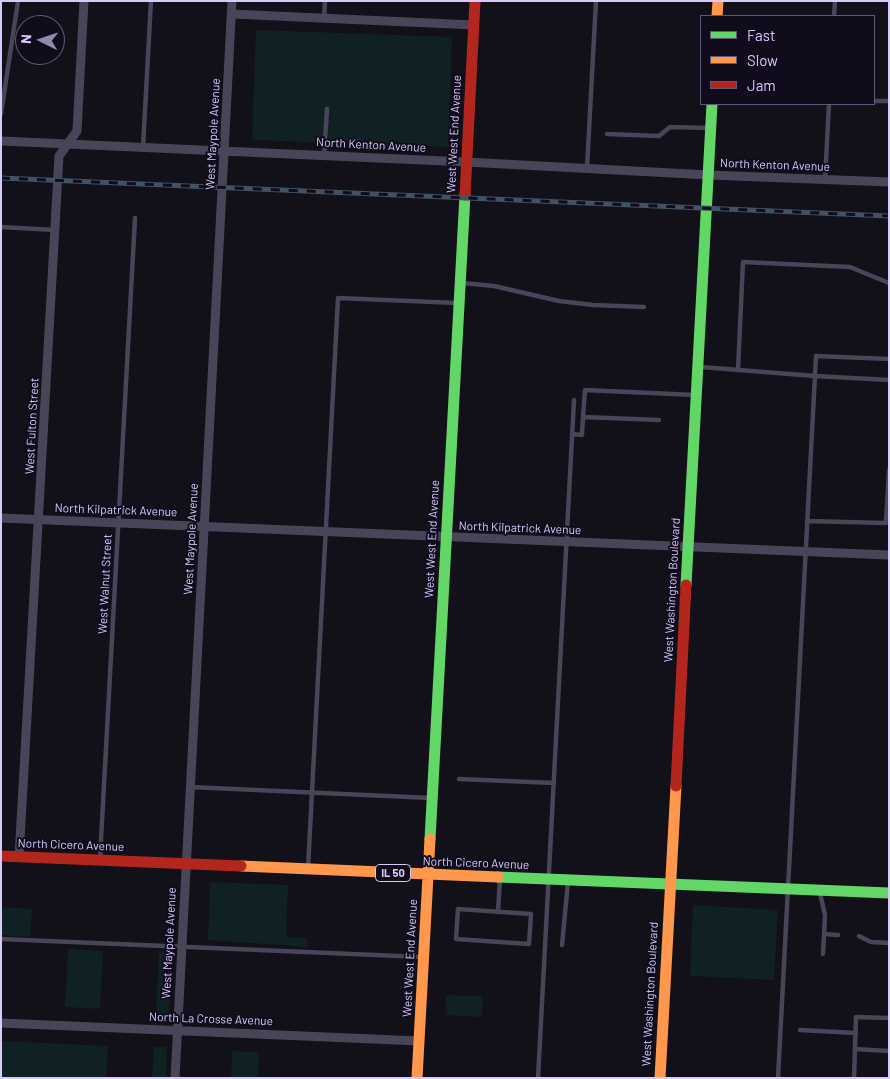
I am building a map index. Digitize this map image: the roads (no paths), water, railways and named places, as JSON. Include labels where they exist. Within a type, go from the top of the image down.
[{"type":"street","name":"West Fulton Street","points":[[19,857],[60,156],[77,131],[84,1]]},
{"type":"street","name":"West Maypole Avenue","points":[[175,1078],[232,1]]},
{"type":"street","name":"West West End Avenue","points":[[417,1078],[475,1]]},
{"type":"street","points":[[717,15],[718,1]]},
{"type":"street","points":[[232,14],[474,25]]},
{"type":"street","name":"West Washington Boulevard","points":[[660,1078],[712,105]]},
{"type":"street","name":"North Kenton Avenue","points":[[1,141],[466,162],[587,170],[889,182]]},
{"type":"street","name":"North Kilpatrick Avenue","points":[[1,518],[889,556]]},
{"type":"street","name":"North Cicero Avenue","points":[[1,856],[889,893]]},
{"type":"street","name":"North La Crosse Avenue","points":[[1,1023],[419,1040]]},
{"type":"lane","points":[[1,114],[18,1]]},
{"type":"lane","points":[[143,147],[151,1]]},
{"type":"lane","points":[[324,18],[325,1]]},
{"type":"lane","points":[[587,170],[596,1]]},
{"type":"lane","points":[[834,15],[835,1]]},
{"type":"lane","points":[[875,100],[889,101]]},
{"type":"lane","points":[[825,180],[830,105]]},
{"type":"lane","points":[[324,156],[326,109]]},
{"type":"lane","points":[[607,134],[659,136],[670,127],[711,128]]},
{"type":"lane","name":"West Walnut Street","points":[[100,860],[135,218]]},
{"type":"lane","points":[[1,227],[55,230]]},
{"type":"lane","points":[[738,370],[742,262],[850,267],[889,283]]},
{"type":"lane","points":[[460,283],[494,286],[559,301],[593,305],[644,306]]},
{"type":"lane","points":[[308,869],[338,298],[459,303]]},
{"type":"lane","points":[[778,1078],[816,356],[889,359]]},
{"type":"lane","points":[[698,366],[889,380]]},
{"type":"lane","points":[[572,434],[582,435],[585,390],[696,395]]},
{"type":"lane","points":[[538,1078],[574,400]]},
{"type":"lane","points":[[583,417],[659,420]]},
{"type":"lane","points":[[807,521],[886,523],[889,470]]},
{"type":"lane","points":[[459,779],[554,783]]},
{"type":"lane","points":[[190,787],[432,798]]},
{"type":"lane","points":[[498,912],[500,877]]},
{"type":"lane","points":[[562,945],[568,880]]},
{"type":"lane","points":[[819,891],[825,915],[823,954]]},
{"type":"lane","points":[[458,909],[498,912],[531,914],[529,944],[456,940],[458,909]]},
{"type":"lane","points":[[824,934],[838,935]]},
{"type":"lane","points":[[859,936],[870,942],[889,943]]},
{"type":"lane","points":[[1,939],[424,958]]},
{"type":"lane","points":[[854,1078],[856,1017],[889,1018]]},
{"type":"lane","points":[[800,1030],[856,1033]]},
{"type":"lane","points":[[855,1048],[889,1050]]},
{"type":"railway","points":[[1,178],[889,216]]}]
